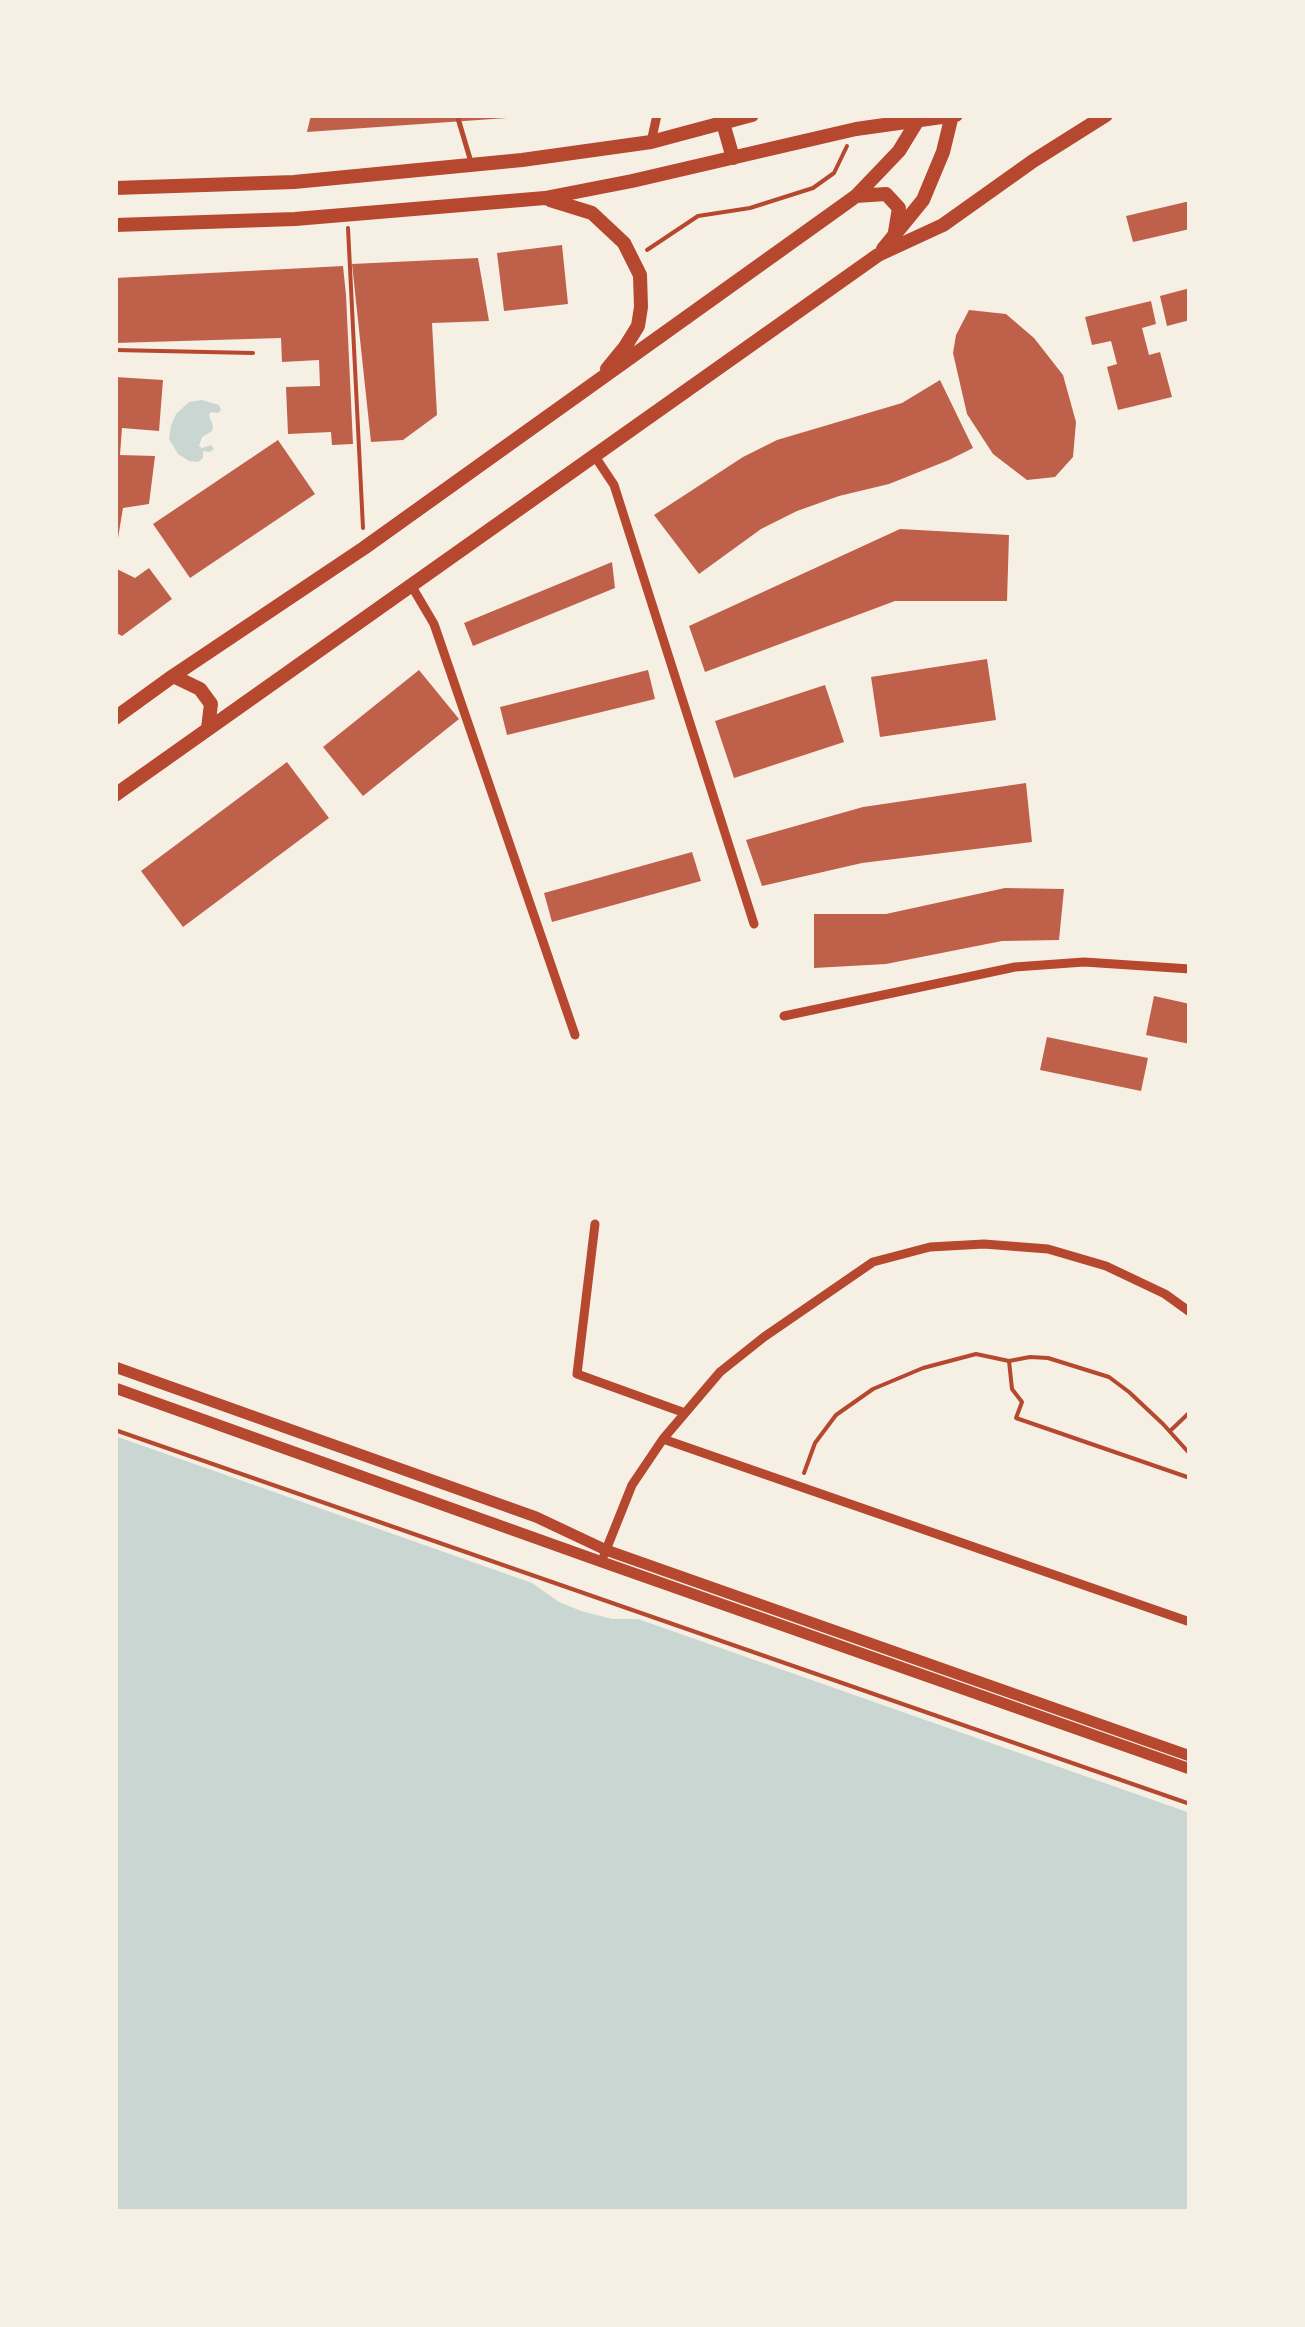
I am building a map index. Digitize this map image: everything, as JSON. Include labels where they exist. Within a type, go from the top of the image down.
[{"type":"main road","points":[[115,188],[294,182],[471,165],[651,142],[752,115]]},
{"type":"main road","points":[[115,225],[295,219],[544,198],[632,182],[856,129],[954,115],[923,200],[878,254]]},
{"type":"main road","points":[[115,796],[878,254],[943,224],[1106,115]]},
{"type":"main road","points":[[115,718],[594,386],[856,196],[899,152],[920,117]]},
{"type":"main road","points":[[723,124],[732,158]]},
{"type":"main road","points":[[856,196],[886,194],[899,208],[894,237]]},
{"type":"main road","points":[[544,198],[592,213],[624,243],[640,276],[642,308],[638,326],[626,348],[594,386]]},
{"type":"main road","points":[[174,676],[200,689],[211,704],[208,728]]},
{"type":"street","points":[[651,142],[657,115]]},
{"type":"street","points":[[594,455],[614,484],[754,924]]},
{"type":"street","points":[[410,585],[434,624],[575,1035]]},
{"type":"street","points":[[784,1016],[1014,967],[1084,962],[1190,969]]},
{"type":"street","points":[[595,1224],[577,1374],[685,1414]]},
{"type":"street","points":[[604,1556],[632,1485],[664,1439],[720,1372],[764,1336],[873,1262],[930,1247],[984,1244],[1048,1249],[1106,1266],[1165,1294],[1190,1312]]},
{"type":"street","points":[[115,1367],[536,1517],[604,1556],[1190,1769]]},
{"type":"street","points":[[115,1388],[1190,1756]]},
{"type":"street","points":[[664,1439],[1190,1622]]},
{"type":"lane","points":[[457,115],[471,165]]},
{"type":"path","points":[[634,260],[698,216],[750,208],[813,188],[834,173],[856,129]]},
{"type":"path","points":[[348,214],[364,548]]},
{"type":"path","points":[[115,350],[253,352]]},
{"type":"path","points":[[798,1486],[815,1443],[836,1415],[873,1389],[923,1368],[976,1354],[1009,1362],[1048,1358],[1108,1377],[1130,1392],[1190,1454]]},
{"type":"path","points":[[1009,1362],[1012,1389],[1022,1402],[1016,1418],[1190,1478]]},
{"type":"path","points":[[1170,1431],[1190,1412]]},
{"type":"path","points":[[115,1430],[1190,1804]]},
{"type":"shaded area","points":[[202,400],[219,405],[221,410],[209,415],[212,431],[202,437],[199,446],[211,445],[214,449],[203,451],[198,462],[189,461],[178,454],[169,439],[171,426],[176,414],[189,402]]},
{"type":"shaded area","points":[[115,1436],[532,1583],[559,1602],[581,1611],[612,1619],[638,1619],[1190,1813],[1190,2212],[115,2212]]},
{"type":"building","points":[[311,115],[507,115],[507,118],[307,132]]},
{"type":"building","points":[[1190,201],[1190,229],[1133,242],[1126,216]]},
{"type":"building","points":[[562,245],[568,304],[504,311],[497,253]]},
{"type":"building","points":[[478,258],[489,321],[432,323],[437,415],[403,440],[371,442],[352,264]]},
{"type":"building","points":[[343,266],[353,444],[332,445],[331,432],[288,434],[286,387],[320,386],[319,360],[282,362],[281,338],[115,343],[115,278]]},
{"type":"building","points":[[1190,288],[1190,320],[1167,326],[1160,296]]},
{"type":"building","points":[[1151,301],[1156,324],[1142,328],[1149,355],[1160,352],[1172,397],[1118,410],[1107,367],[1117,364],[1111,341],[1092,345],[1085,317]]},
{"type":"building","points":[[969,310],[1006,314],[1034,338],[1063,375],[1076,422],[1073,457],[1055,477],[1027,480],[993,454],[967,414],[953,353],[956,335]]},
{"type":"building","points":[[115,377],[163,380],[159,431],[122,428],[120,455],[155,456],[149,504],[123,508],[117,544],[115,544]]},
{"type":"building","points":[[940,380],[973,448],[949,460],[889,484],[797,511],[761,529],[699,574],[654,515],[743,457],[777,440],[902,403]]},
{"type":"building","points":[[278,440],[315,494],[190,578],[153,524]]},
{"type":"building","points":[[900,529],[1009,535],[1007,601],[895,601],[705,672],[689,626]]},
{"type":"building","points":[[612,562],[615,588],[473,646],[464,623]]},
{"type":"building","points":[[115,568],[135,578],[149,568],[172,599],[122,636],[115,632]]},
{"type":"building","points":[[987,659],[996,720],[880,737],[871,677]]},
{"type":"building","points":[[419,670],[459,719],[363,796],[323,747]]},
{"type":"building","points":[[648,670],[655,699],[507,735],[500,707]]},
{"type":"building","points":[[825,685],[844,742],[734,778],[715,721]]},
{"type":"building","points":[[287,762],[329,818],[183,927],[141,871]]},
{"type":"building","points":[[1026,783],[1032,842],[862,863],[762,886],[746,840],[863,807]]},
{"type":"building","points":[[692,852],[701,881],[552,922],[544,893]]},
{"type":"building","points":[[1005,888],[1064,889],[1059,940],[1002,941],[886,964],[814,968],[814,914],[886,914]]},
{"type":"building","points":[[1154,996],[1190,1004],[1190,1044],[1146,1035]]},
{"type":"building","points":[[1047,1037],[1148,1058],[1141,1091],[1040,1070]]}]
